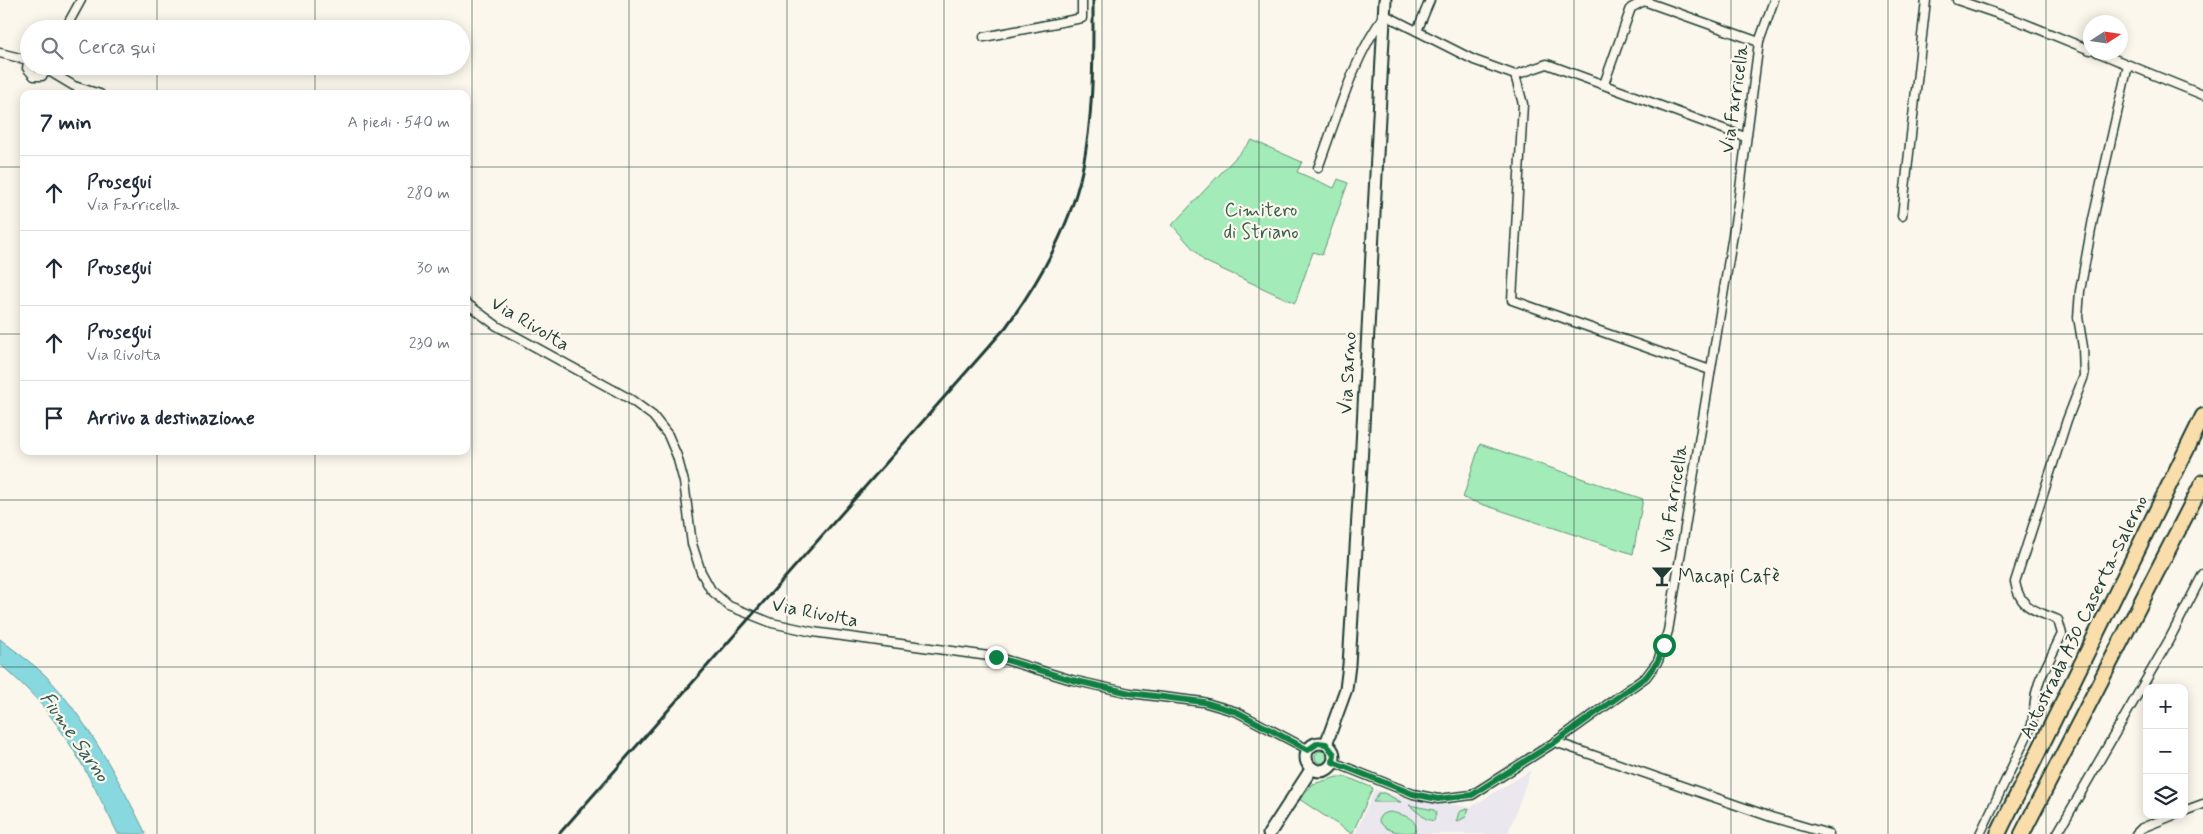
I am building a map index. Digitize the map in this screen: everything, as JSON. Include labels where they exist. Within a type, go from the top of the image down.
[{"type":"highway","name":"Autostrada A30 Caserta-Salerno","points":[[1998,834],[2203,416]]},
{"type":"highway","points":[[2022,834],[2203,482]]},
{"type":"main road","name":"Via Sarno","points":[[1326,744],[1346,689],[1349,665],[1362,465],[1385,0]]},
{"type":"main road","points":[[1318,743],[1326,744],[1334,754],[1333,762],[1324,770],[1312,768],[1306,758],[1308,750],[1318,743]]},
{"type":"main road","points":[[1269,834],[1312,768]]},
{"type":"street","points":[[70,20],[81,0]]},
{"type":"street","points":[[984,37],[1082,18],[1082,0]]},
{"type":"street","points":[[1417,32],[1430,0]]},
{"type":"street","name":"Via Farricella","points":[[1333,762],[1413,794],[1438,799],[1472,795],[1555,742],[1646,677],[1658,661],[1668,631],[1738,204],[1745,137],[1759,42],[1774,0]]},
{"type":"street","points":[[1902,216],[1926,0]]},
{"type":"street","points":[[1957,0],[2016,20],[2083,47]]},
{"type":"street","points":[[1604,84],[1631,8],[1644,1],[1759,42]]},
{"type":"street","points":[[1318,168],[1362,54],[1372,32],[1385,15],[1474,60],[1515,75],[1548,64],[1745,137]]},
{"type":"street","points":[[0,53],[20,57]]},
{"type":"street","points":[[2116,60],[2203,95]]},
{"type":"street","points":[[1980,834],[2032,725],[2038,686],[2062,634],[2058,620],[2022,602],[2015,582],[2067,420],[2084,376],[2083,347],[2078,318],[2080,291],[2093,219],[2128,65]]},
{"type":"street","points":[[58,75],[74,86],[87,90]]},
{"type":"street","points":[[1515,75],[1523,104],[1512,300],[1710,370]]},
{"type":"street","name":"Via Rivolta","points":[[470,306],[497,326],[630,399],[653,416],[668,435],[677,456],[684,482],[692,544],[701,572],[711,590],[730,606],[772,623],[813,632],[996,657],[1072,680],[1130,693],[1203,702],[1237,712],[1308,750]]},
{"type":"street","points":[[2057,834],[2168,640],[2203,574]]},
{"type":"street","points":[[1555,742],[1771,817],[1829,834]]},
{"type":"street","points":[[2188,810],[2203,804]]},
{"type":"street","points":[[2136,834],[2142,828],[2164,819]]},
{"type":"shaded area","points":[[1531,770],[1508,834],[1355,834],[1375,789],[1406,799],[1471,807]]},
{"type":"green space","name":"Cimitero di Striano","points":[[1252,140],[1302,162],[1297,172],[1334,188],[1338,179],[1348,183],[1322,255],[1313,252],[1295,303],[1204,261],[1172,225]]},
{"type":"green space","points":[[1480,444],[1643,499],[1633,554],[1463,498]]},
{"type":"green space","points":[[1319,751],[1323,751],[1327,757],[1323,763],[1319,763],[1315,759],[1315,755]]},
{"type":"green space","points":[[1337,777],[1347,777],[1373,788],[1352,834],[1299,799],[1313,784]]},
{"type":"green space","points":[[1379,793],[1384,793],[1401,802],[1373,802]]},
{"type":"green space","points":[[1409,805],[1434,810],[1436,813],[1434,821],[1426,819]]},
{"type":"green space","points":[[1469,808],[1466,817],[1456,822],[1459,812]]},
{"type":"green space","points":[[1390,812],[1412,820],[1416,827],[1415,832],[1405,833],[1390,830],[1382,825],[1379,821],[1381,815]]},
{"type":"water","name":"Fiume Sarno","points":[[0,639],[45,675],[74,710],[101,751],[146,834],[118,834],[67,740],[28,690],[0,664]]},
{"type":"railway","points":[[559,834],[1006,327],[1031,291],[1062,233],[1077,192],[1082,171],[1091,107],[1093,0]]},
{"type":"place","name":"Macapi Cafè","points":[[1662,576]]},
{"type":"route","points":[[996,657],[1072,680],[1130,693],[1203,702],[1237,712],[1308,750],[1318,743],[1326,744],[1334,754],[1333,762],[1413,794],[1438,799],[1472,795],[1555,742],[1646,677],[1658,661],[1664,645]]}]
